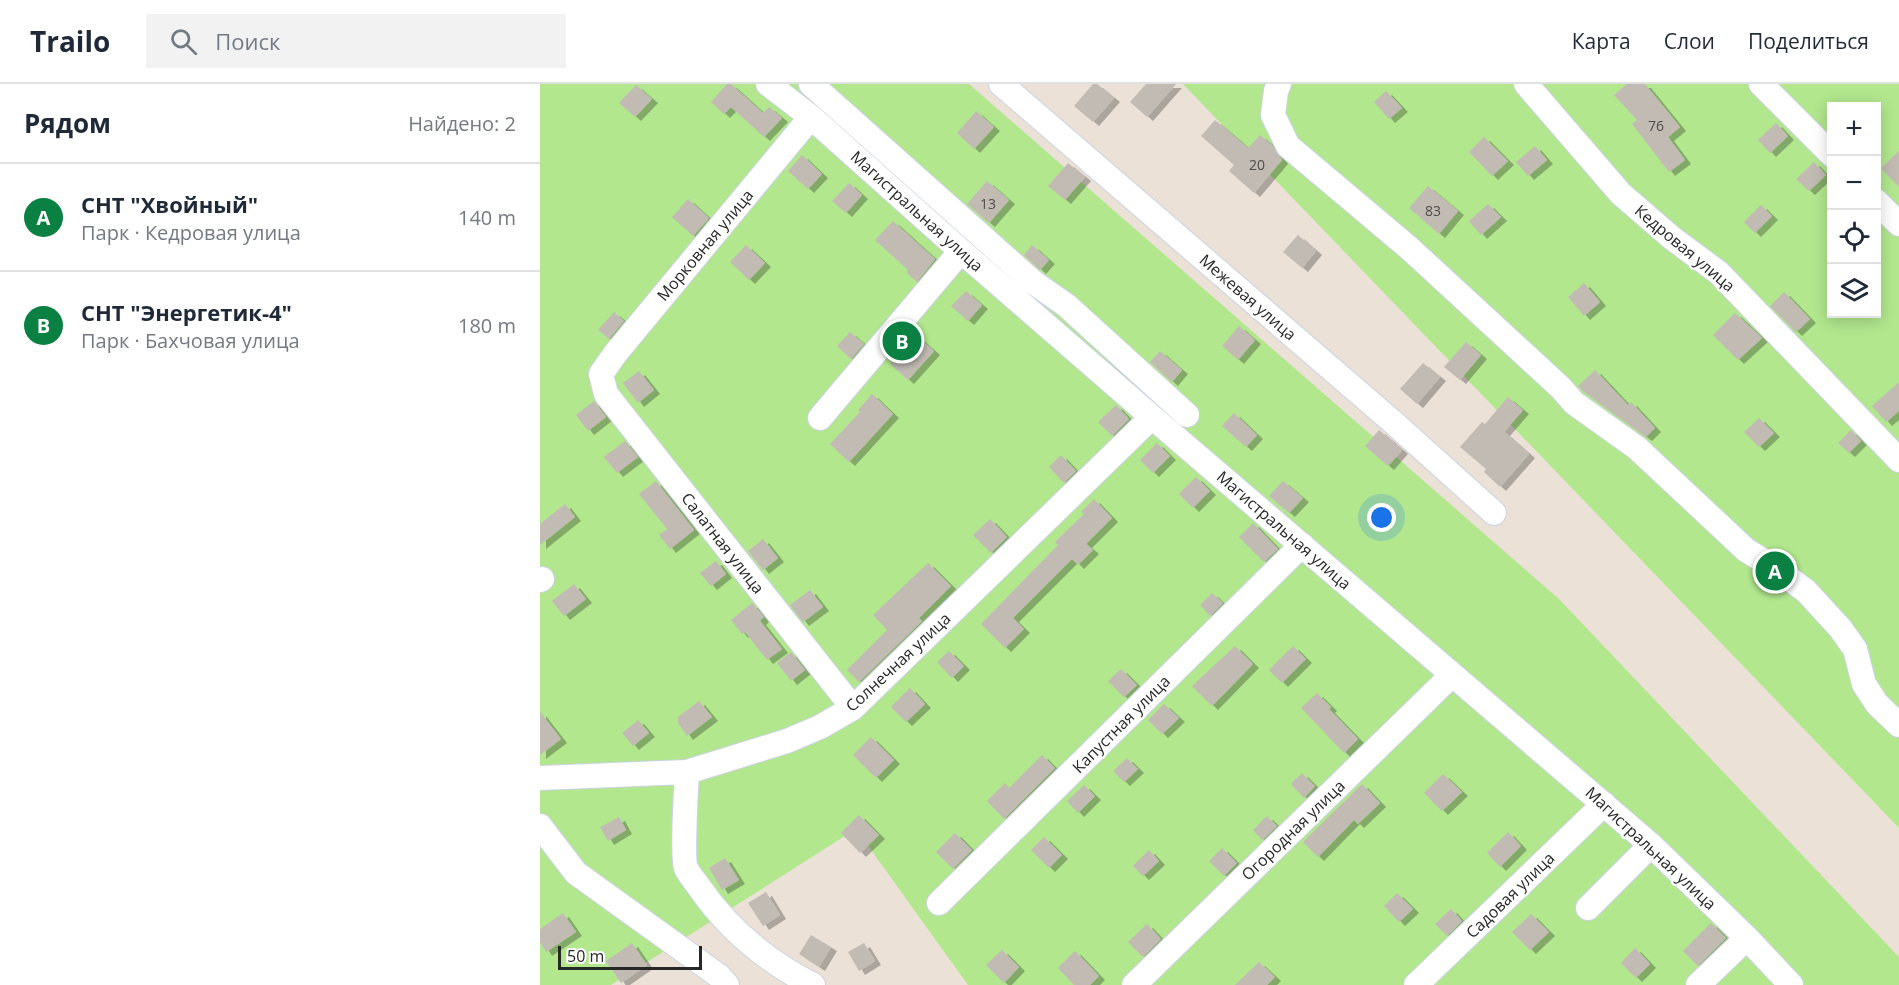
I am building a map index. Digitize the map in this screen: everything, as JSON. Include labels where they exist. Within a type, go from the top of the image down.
[{"type":"street","name":"Магистральная улица","points":[[768,84],[811,117],[1152,417],[1651,845],[1747,938],[1791,985]]},
{"type":"street","points":[[811,84],[1033,282],[1066,305],[1187,415]]},
{"type":"street","name":"Межевая улица","points":[[1001,84],[1394,423],[1494,513]]},
{"type":"street","points":[[1279,84],[1273,115],[1288,146],[1418,256],[1553,381],[1574,404],[1637,448],[1746,550],[1806,591],[1840,628],[1854,649],[1864,684],[1877,704],[1899,725]]},
{"type":"street","name":"Кедровая улица","points":[[1526,84],[1621,194],[1672,238],[1719,273],[1899,460]]},
{"type":"street","points":[[1761,84],[1827,150]]},
{"type":"street","name":"Морковная улица","points":[[601,374],[615,354],[811,117]]},
{"type":"street","points":[[1881,206],[1899,224]]},
{"type":"street","points":[[820,418],[961,251]]},
{"type":"street","name":"Салатная улица","points":[[601,374],[606,394],[853,708]]},
{"type":"street","name":"Солнечная улица","points":[[541,776],[687,772],[787,741],[820,727],[853,708],[1152,417]]},
{"type":"street","name":"Капустная улица","points":[[939,903],[1302,545]]},
{"type":"street","name":"Огородная улица","points":[[1134,985],[1452,675]]},
{"type":"street","points":[[687,772],[685,867],[728,924],[752,945],[798,978],[813,985]]},
{"type":"street","name":"Садовая улица","points":[[1416,985],[1604,804]]},
{"type":"street","points":[[540,826],[576,873],[728,985]]},
{"type":"street","points":[[1588,908],[1651,845]]},
{"type":"street","points":[[1698,985],[1747,938]]},
{"type":"green space","points":[[540,84],[969,84],[1559,599],[1899,957],[1899,985],[968,985],[856,829],[611,985],[540,985]]},
{"type":"green space","points":[[1183,84],[1899,84],[1899,828]]},
{"type":"building","points":[[727,84],[731,84],[763,113],[769,107],[782,118],[764,137],[731,107],[724,114],[711,102]]},
{"type":"building","points":[[1093,84],[1097,84],[1114,98],[1093,122],[1074,106]]},
{"type":"building","points":[[1146,84],[1176,84],[1147,117],[1130,102]]},
{"type":"building","points":[[1627,84],[1645,84],[1680,127],[1668,137],[1685,160],[1669,172],[1632,124],[1637,120],[1614,95]]},
{"type":"building","points":[[636,85],[652,99],[635,117],[619,103]]},
{"type":"building","points":[[1386,91],[1402,108],[1389,119],[1374,102]]},
{"type":"building","points":[[976,111],[994,127],[974,149],[957,133]]},
{"type":"building","points":[[1215,120],[1248,148],[1260,135],[1272,145],[1282,160],[1254,193],[1229,171],[1234,165],[1201,136]]},
{"type":"building","points":[[1776,123],[1788,136],[1770,153],[1758,140]]},
{"type":"building","points":[[1484,137],[1508,161],[1492,176],[1469,152]]},
{"type":"building","points":[[1535,146],[1547,160],[1528,176],[1516,162]]},
{"type":"building","points":[[1899,151],[1899,187],[1881,168]]},
{"type":"building","points":[[802,155],[822,174],[808,189],[788,171]]},
{"type":"building","points":[[1814,162],[1826,175],[1809,191],[1796,179]]},
{"type":"building","points":[[1068,163],[1085,177],[1065,200],[1048,186]]},
{"type":"building","points":[[987,181],[1009,200],[989,223],[967,204]]},
{"type":"building","points":[[849,183],[862,195],[846,213],[832,201]]},
{"type":"building","points":[[1428,186],[1458,211],[1439,234],[1409,208]]},
{"type":"building","points":[[688,199],[709,218],[693,236],[672,217]]},
{"type":"building","points":[[1488,204],[1501,217],[1481,235],[1469,221]]},
{"type":"building","points":[[1761,205],[1772,216],[1755,233],[1744,222]]},
{"type":"building","points":[[893,221],[935,259],[917,282],[906,272],[908,270],[875,240]]},
{"type":"building","points":[[1298,235],[1316,251],[1302,268],[1283,252]]},
{"type":"building","points":[[746,245],[765,263],[749,280],[730,262]]},
{"type":"building","points":[[1032,245],[1049,260],[1040,270],[1024,255]]},
{"type":"building","points":[[1584,283],[1600,302],[1584,316],[1568,297]]},
{"type":"building","points":[[966,291],[982,305],[968,321],[951,306]]},
{"type":"building","points":[[1784,292],[1810,319],[1796,332],[1770,306]]},
{"type":"building","points":[[614,312],[624,321],[609,339],[598,330]]},
{"type":"building","points":[[1735,313],[1762,338],[1738,360],[1713,335]]},
{"type":"building","points":[[1239,326],[1255,340],[1238,360],[1222,346]]},
{"type":"building","points":[[850,332],[864,344],[851,359],[837,346]]},
{"type":"building","points":[[916,335],[934,351],[908,380],[890,364]]},
{"type":"building","points":[[1466,342],[1481,355],[1460,380],[1444,367]]},
{"type":"building","points":[[1160,351],[1182,370],[1172,382],[1150,362]]},
{"type":"building","points":[[1423,363],[1440,377],[1417,404],[1400,389]]},
{"type":"building","points":[[1595,370],[1628,405],[1631,402],[1655,428],[1646,437],[1578,386]]},
{"type":"building","points":[[639,371],[654,390],[638,403],[623,383]]},
{"type":"building","points":[[1899,382],[1899,411],[1886,422],[1872,406]]},
{"type":"building","points":[[872,394],[893,414],[849,462],[830,444],[860,412],[858,410]]},
{"type":"building","points":[[1508,397],[1523,410],[1504,432],[1529,454],[1500,487],[1484,472],[1486,469],[1460,447],[1482,422],[1485,424]]},
{"type":"building","points":[[594,401],[606,417],[588,431],[576,415]]},
{"type":"building","points":[[1116,405],[1129,419],[1112,436],[1098,422]]},
{"type":"building","points":[[1234,413],[1257,435],[1246,447],[1222,426]]},
{"type":"building","points":[[1759,418],[1774,433],[1759,447],[1744,432]]},
{"type":"building","points":[[1379,430],[1402,450],[1388,466],[1365,446]]},
{"type":"building","points":[[1851,430],[1861,441],[1849,453],[1838,443]]},
{"type":"building","points":[[625,441],[638,457],[617,473],[604,457]]},
{"type":"building","points":[[1157,443],[1170,456],[1153,473],[1140,460]]},
{"type":"building","points":[[1061,455],[1076,471],[1064,483],[1049,467]]},
{"type":"building","points":[[1196,477],[1210,491],[1193,508],[1179,494]]},
{"type":"building","points":[[656,481],[694,530],[670,549],[659,535],[667,529],[639,494]]},
{"type":"building","points":[[1283,481],[1303,498],[1289,513],[1269,496]]},
{"type":"building","points":[[1094,499],[1112,518],[1086,544],[1093,550],[1078,565],[1072,559],[1013,618],[1024,629],[1005,648],[981,624],[1058,545],[1055,542],[1084,514],[1081,512]]},
{"type":"building","points":[[565,504],[575,517],[540,545],[540,524]]},
{"type":"building","points":[[990,519],[1007,537],[991,553],[973,535]]},
{"type":"building","points":[[1253,523],[1278,549],[1264,562],[1239,537]]},
{"type":"building","points":[[763,539],[778,558],[763,570],[748,551]]},
{"type":"building","points":[[716,561],[726,574],[711,586],[700,573]]},
{"type":"building","points":[[928,563],[951,586],[919,618],[922,621],[859,682],[847,670],[887,630],[873,615]]},
{"type":"building","points":[[574,584],[586,599],[564,616],[552,601]]},
{"type":"building","points":[[810,590],[823,607],[803,622],[790,605]]},
{"type":"building","points":[[1212,593],[1223,603],[1210,616],[1200,605]]},
{"type":"building","points":[[752,603],[764,617],[760,621],[782,649],[767,660],[745,632],[742,634],[731,620]]},
{"type":"building","points":[[1235,646],[1253,664],[1212,706],[1192,686]]},
{"type":"building","points":[[1293,646],[1306,659],[1282,683],[1269,670]]},
{"type":"building","points":[[949,651],[964,666],[952,678],[937,662]]},
{"type":"building","points":[[791,652],[805,670],[791,681],[777,663]]},
{"type":"building","points":[[1121,669],[1137,685],[1124,697],[1108,681]]},
{"type":"building","points":[[910,688],[925,704],[906,722],[891,707]]},
{"type":"building","points":[[1317,693],[1358,739],[1344,753],[1301,708]]},
{"type":"building","points":[[699,701],[712,717],[687,736],[678,723],[678,717]]},
{"type":"building","points":[[1164,704],[1179,718],[1162,734],[1148,720]]},
{"type":"building","points":[[540,712],[561,739],[540,755]]},
{"type":"building","points":[[638,720],[649,733],[633,746],[622,733]]},
{"type":"building","points":[[871,737],[894,760],[876,778],[853,755]]},
{"type":"building","points":[[1042,755],[1055,768],[1004,819],[987,801],[1005,783],[1009,788]]},
{"type":"building","points":[[1127,758],[1138,769],[1124,782],[1113,771]]},
{"type":"building","points":[[1302,773],[1315,786],[1304,798],[1291,784]]},
{"type":"building","points":[[1443,774],[1462,792],[1442,811],[1424,793]]},
{"type":"building","points":[[1362,784],[1380,803],[1358,824],[1354,820],[1318,857],[1303,842]]},
{"type":"building","points":[[1084,785],[1095,796],[1078,813],[1067,801]]},
{"type":"building","points":[[859,815],[879,835],[860,853],[841,833]]},
{"type":"building","points":[[1267,816],[1277,826],[1262,840],[1253,830]]},
{"type":"building","points":[[619,817],[626,830],[608,841],[600,827]]},
{"type":"building","points":[[1508,832],[1521,846],[1500,867],[1487,853]]},
{"type":"building","points":[[955,833],[972,850],[953,869],[936,852]]},
{"type":"building","points":[[1044,837],[1062,855],[1049,868],[1031,850]]},
{"type":"building","points":[[1222,848],[1237,863],[1224,876],[1209,861]]},
{"type":"building","points":[[1149,850],[1159,861],[1143,876],[1133,866]]},
{"type":"building","points":[[725,858],[739,880],[722,890],[709,868]]},
{"type":"building","points":[[766,892],[780,915],[763,926],[748,903]]},
{"type":"building","points":[[1397,893],[1413,909],[1399,922],[1384,906]]},
{"type":"building","points":[[1451,909],[1462,921],[1447,936],[1435,924]]},
{"type":"building","points":[[563,913],[576,932],[546,952],[540,942],[540,929]]},
{"type":"building","points":[[1531,914],[1549,932],[1530,950],[1512,932]]},
{"type":"building","points":[[1711,923],[1726,938],[1698,966],[1683,951]]},
{"type":"building","points":[[1147,924],[1161,939],[1143,957],[1128,942]]},
{"type":"building","points":[[811,935],[831,947],[819,967],[799,954]]},
{"type":"building","points":[[632,943],[647,965],[621,983],[606,961]]},
{"type":"building","points":[[864,943],[875,961],[859,971],[848,952]]},
{"type":"building","points":[[1635,948],[1650,964],[1636,978],[1621,963]]},
{"type":"building","points":[[1002,950],[1019,967],[1004,983],[986,965]]},
{"type":"building","points":[[1075,951],[1099,976],[1090,985],[1074,985],[1058,968]]},
{"type":"building","points":[[1259,962],[1275,977],[1267,985],[1235,985]]},
{"type":"place","name":"СНТ \"Энергетик-4\"","points":[[902,341]]},
{"type":"place","name":"СНТ \"Хвойный\"","points":[[1775,571]]}]
